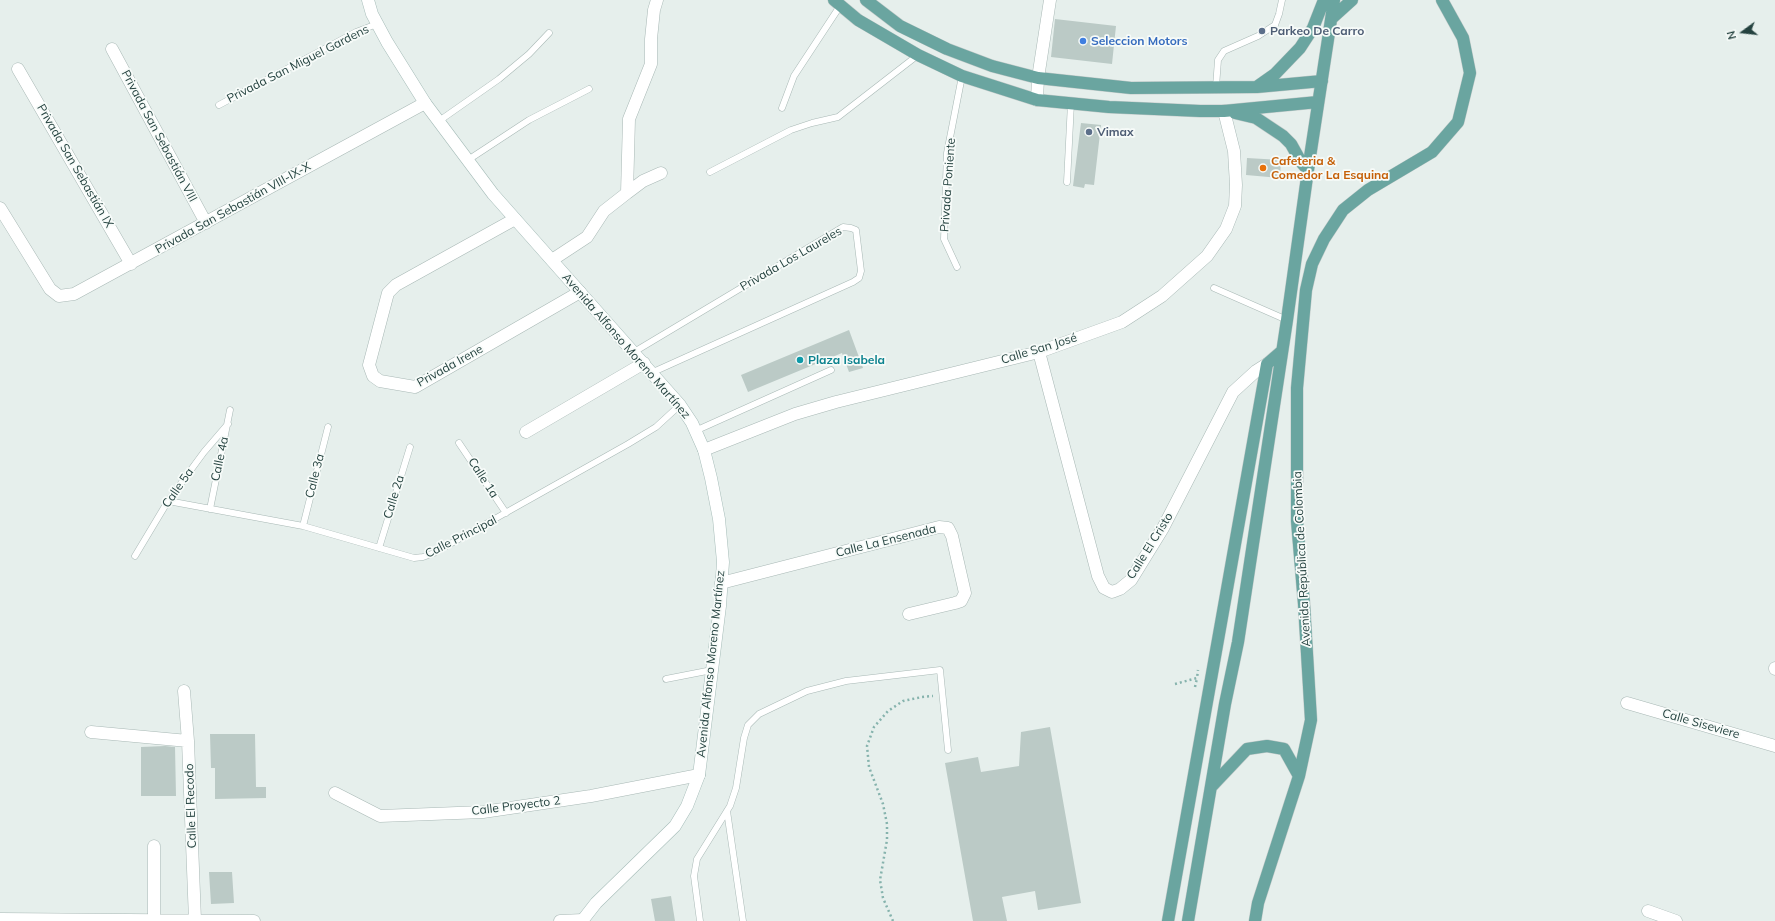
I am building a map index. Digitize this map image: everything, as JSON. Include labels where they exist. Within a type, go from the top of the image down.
[{"type":"main road","points":[[866,0],[900,26],[947,49],[992,66],[1038,78],[1131,88],[1257,87],[1322,81]]},
{"type":"main road","points":[[1257,87],[1275,74],[1300,48],[1313,28],[1324,0]]},
{"type":"main road","points":[[1188,921],[1225,704],[1238,642],[1334,0]]},
{"type":"main road","points":[[1331,19],[1352,0]]},
{"type":"main road","name":"Avenida República de Colombia","points":[[1255,921],[1258,903],[1299,776],[1311,720],[1297,498],[1297,388],[1306,290],[1312,264],[1324,239],[1343,210],[1368,190],[1432,152],[1458,122],[1470,73],[1463,38],[1442,0]]},
{"type":"main road","points":[[837,3],[858,20],[918,55],[962,76],[1037,100],[1109,107],[1224,111],[1318,102]]},
{"type":"main road","points":[[1224,111],[1256,118],[1283,136],[1291,144],[1301,162],[1308,170]]},
{"type":"main road","points":[[1168,921],[1267,364],[1282,351]]},
{"type":"main road","points":[[1212,786],[1247,749],[1267,746],[1284,749],[1299,776]]},
{"type":"street","name":"Avenida Alfonso Moreno Martínez","points":[[368,0],[372,14],[387,42],[438,121],[493,194],[680,405],[704,450],[719,518],[723,562],[699,775],[687,806],[675,826],[596,903],[582,920]]},
{"type":"street","points":[[627,193],[628,119],[651,64],[651,39],[654,10],[657,0]]},
{"type":"street","points":[[1037,100],[1038,78],[1050,0]]},
{"type":"street","name":"Privada San Sebastián VIII","points":[[112,49],[206,223]]},
{"type":"street","name":"Privada San Sebastián IX","points":[[18,68],[131,264]]},
{"type":"street","name":"Privada San Sebastián VIII-IX-X","points":[[0,208],[50,289],[59,296],[74,294],[425,103]]},
{"type":"street","name":"Calle San José","points":[[704,450],[795,414],[829,404],[1039,352],[1122,322],[1162,296],[1207,256],[1226,229],[1235,206],[1236,185],[1234,151],[1224,111]]},
{"type":"street","points":[[552,260],[587,237],[604,211],[643,181],[661,173]]},
{"type":"street","name":"Privada Irene","points":[[515,219],[396,285],[388,294],[369,365],[373,376],[380,381],[415,386],[580,292]]},
{"type":"street","name":"Calle El Cristo","points":[[1039,352],[1098,576],[1104,588],[1112,592],[1120,589],[1131,580],[1163,528],[1233,392],[1256,370],[1267,364]]},
{"type":"street","points":[[526,432],[648,368]]},
{"type":"street","name":"Calle La Ensenada","points":[[721,582],[939,527],[948,528],[952,536],[965,594],[961,601],[909,614]]},
{"type":"street","name":"Calle El Recodo","points":[[184,691],[188,741],[195,920]]},
{"type":"street","name":"Calle Siseviere","points":[[1627,703],[1775,746]]},
{"type":"street","points":[[91,732],[188,741]]},
{"type":"street","name":"Calle Proyecto 2","points":[[335,793],[380,816],[483,812],[591,796],[699,775]]},
{"type":"street","points":[[154,846],[162,920]]},
{"type":"street","points":[[1648,910],[1676,921]]},
{"type":"street","points":[[0,918],[254,921]]},
{"type":"street","points":[[560,921],[582,920]]},
{"type":"lane","points":[[1216,87],[1218,60],[1224,51],[1258,36],[1274,24],[1279,14],[1282,0]]},
{"type":"lane","points":[[782,108],[794,76],[837,3]]},
{"type":"lane","name":"Privada San Miguel Gardens","points":[[219,105],[356,32],[377,24]]},
{"type":"lane","points":[[438,121],[499,79],[529,54],[549,33]]},
{"type":"lane","points":[[710,172],[791,130],[838,117],[918,55]]},
{"type":"lane","name":"Privada Poniente","points":[[957,267],[944,239],[947,153],[962,76]]},
{"type":"lane","points":[[468,160],[528,120],[589,89]]},
{"type":"lane","points":[[1067,182],[1071,103]]},
{"type":"lane","name":"Privada Los Laureles","points":[[634,352],[843,227],[856,230],[861,271],[859,278],[853,282],[648,368]]},
{"type":"lane","points":[[1214,288],[1287,320]]},
{"type":"lane","points":[[695,431],[831,370]]},
{"type":"lane","name":"Calle Principal","points":[[168,500],[303,526],[414,558],[423,557],[434,553],[628,444],[656,427],[680,405]]},
{"type":"lane","name":"Calle 4a","points":[[210,509],[230,410]]},
{"type":"lane","name":"Calle 5a","points":[[135,556],[168,500],[204,452],[228,424]]},
{"type":"lane","name":"Calle 3a","points":[[303,526],[328,427]]},
{"type":"lane","name":"Calle 1a","points":[[460,443],[506,513]]},
{"type":"lane","name":"Calle 2a","points":[[379,548],[410,446]]},
{"type":"lane","points":[[666,679],[712,670]]},
{"type":"lane","points":[[700,921],[694,876],[695,866],[697,859],[727,811],[735,794],[744,738],[748,725],[759,714],[807,691],[846,681],[940,670],[948,750]]},
{"type":"lane","points":[[727,811],[743,921]]},
{"type":"path","points":[[893,921],[883,898],[880,880],[887,840],[887,824],[883,804],[869,767],[867,746],[874,727],[888,711],[903,701],[943,695]]},
{"type":"building","name":"Seleccion Motors","points":[[1055,19],[1116,26],[1112,64],[1051,57]]},
{"type":"building","points":[[1081,123],[1101,125],[1094,185],[1085,184],[1084,188],[1073,186]]},
{"type":"building","name":"Cafeteria & Comedor La Esquina","points":[[1247,158],[1281,160],[1280,178],[1246,175]]},
{"type":"building","name":"Plaza Isabela","points":[[849,330],[863,368],[849,372],[842,353],[748,392],[741,375]]},
{"type":"building","points":[[1050,727],[1081,903],[1038,910],[1035,891],[1002,897],[1007,921],[973,921],[945,763],[978,757],[981,772],[1019,766],[1021,732]]},
{"type":"building","points":[[210,734],[255,734],[256,787],[266,787],[266,798],[215,799],[215,768],[211,768]]},
{"type":"building","points":[[141,747],[175,747],[176,796],[141,796]]},
{"type":"building","points":[[209,872],[232,872],[234,903],[211,904]]},
{"type":"building","points":[[671,896],[675,921],[655,921],[651,899]]},
{"type":"place","name":"Parkeo De Carro","points":[[1262,31]]},
{"type":"place","name":"Seleccion Motors","points":[[1083,41]]},
{"type":"place","name":"Vimax","points":[[1089,132]]},
{"type":"place","name":"Cafeteria & Comedor La Esquina","points":[[1263,168]]},
{"type":"place","name":"Plaza Isabela","points":[[800,360]]}]
